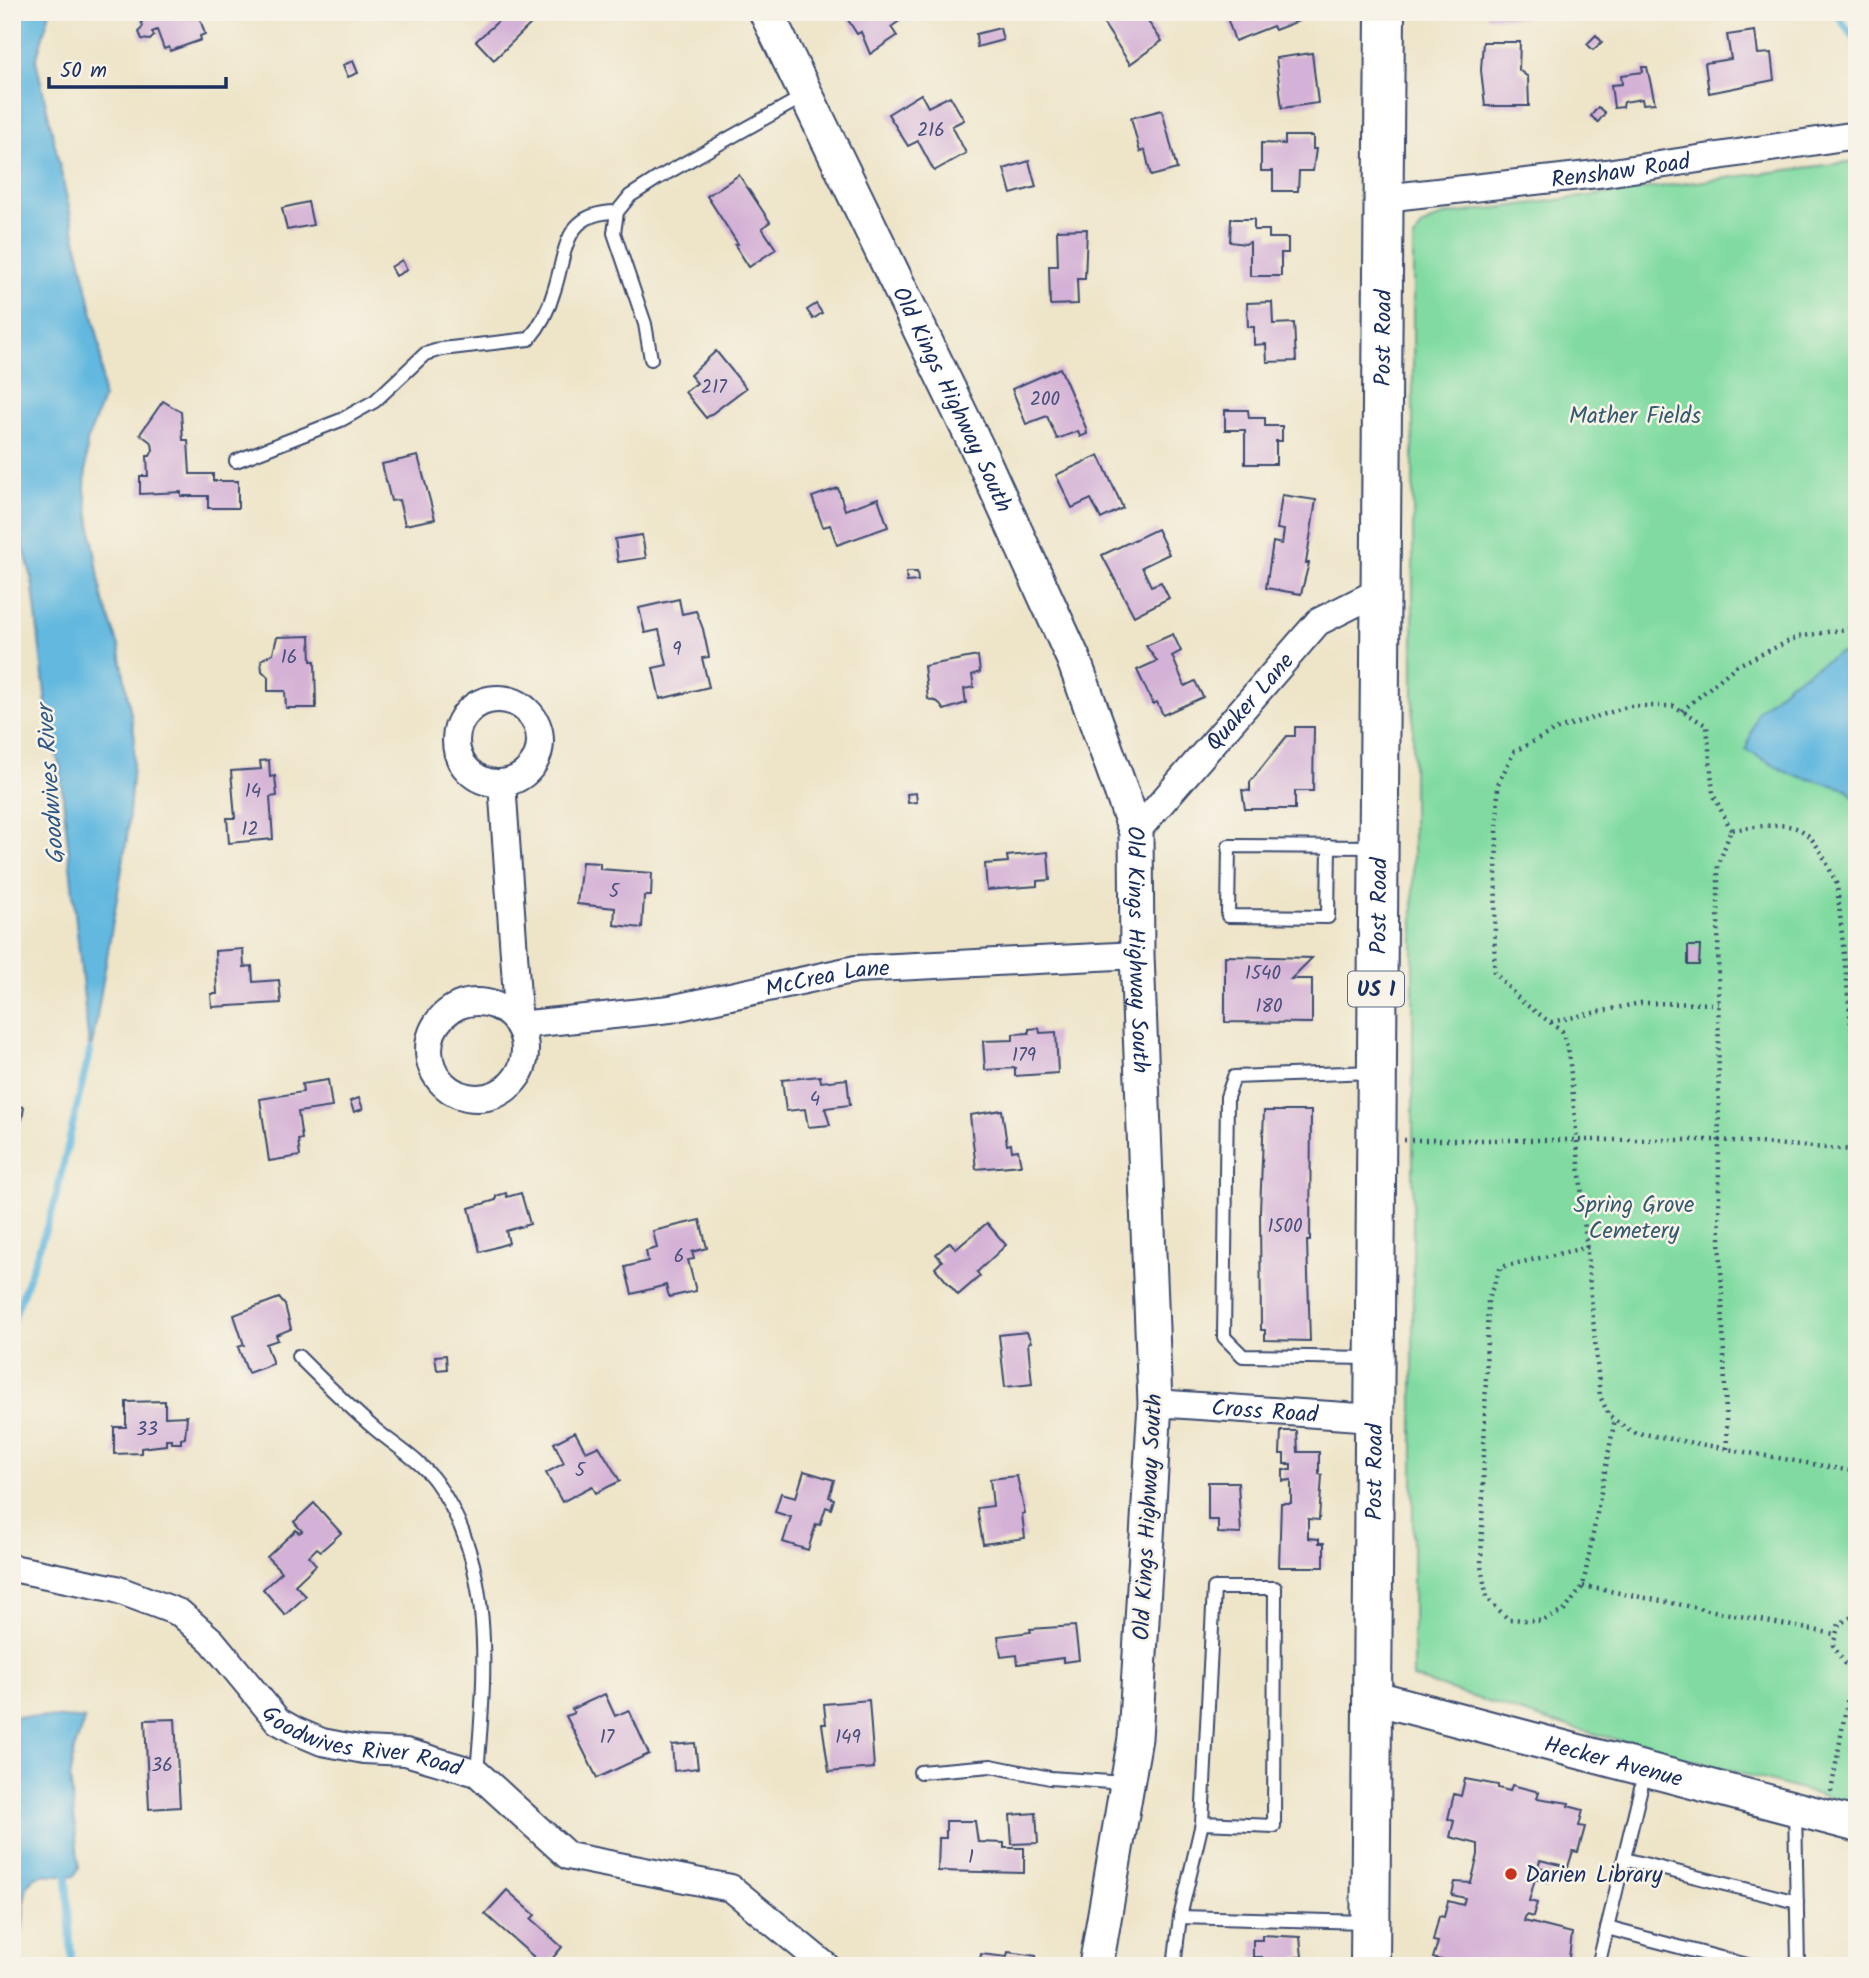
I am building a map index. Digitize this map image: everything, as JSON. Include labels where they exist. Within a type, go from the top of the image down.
[{"type":"main road","name":"Post Road","points":[[1370,1966],[1378,592],[1385,12]]},
{"type":"street","name":"Old Kings Highway South","points":[[766,12],[978,450],[1073,658],[1136,832],[1137,955],[1155,1403],[1135,1738],[1096,1966]]},
{"type":"street","name":"Renshaw Road","points":[[1384,198],[1606,173],[1857,135]]},
{"type":"street","name":"Quaker Lane","points":[[1136,832],[1318,622],[1378,592]]},
{"type":"street","name":"McCrea Lane","points":[[502,783],[519,1025],[670,1009],[856,969],[1137,955]]},
{"type":"street","name":"Cross Road","points":[[1155,1403],[1374,1419]]},
{"type":"street","name":"Goodwives River Road","points":[[12,1568],[116,1589],[180,1613],[212,1641],[278,1721],[296,1731],[322,1742],[407,1752],[477,1773],[568,1856],[731,1888],[826,1966]]},
{"type":"street","name":"Hecker Avenue","points":[[1372,1697],[1826,1817]]},
{"type":"lane","points":[[651,359],[645,324],[614,233],[617,212],[630,196],[658,178],[806,94]]},
{"type":"lane","points":[[236,461],[341,420],[375,401],[425,354],[442,349],[529,339],[539,328],[554,290],[564,246],[573,229],[603,212],[617,212]]},
{"type":"lane","points":[[1329,846],[1328,917],[1228,916],[1228,846],[1329,846],[1377,848]]},
{"type":"lane","points":[[1374,1358],[1243,1356],[1224,1338],[1227,1097],[1234,1077],[1375,1072]]},
{"type":"lane","points":[[298,1356],[357,1414],[435,1480],[468,1541],[475,1566],[485,1674],[477,1773]]},
{"type":"lane","points":[[1174,1966],[1180,1917],[1202,1823],[1214,1588],[1275,1588],[1274,1826],[1202,1823]]},
{"type":"lane","points":[[920,1772],[991,1766],[1050,1778],[1127,1783]]},
{"type":"lane","points":[[1598,1966],[1645,1771]]},
{"type":"lane","points":[[1798,1966],[1797,1902],[1826,1817]]},
{"type":"lane","points":[[1624,1858],[1797,1902]]},
{"type":"lane","points":[[1180,1917],[1370,1922]]},
{"type":"lane","points":[[1607,1928],[1751,1966]]},
{"type":"path","points":[[1682,711],[1736,666],[1798,636],[1857,627]]},
{"type":"path","points":[[1727,1449],[1719,1140],[1718,866],[1731,830],[1713,794],[1707,726],[1674,706],[1630,706],[1555,730],[1514,752],[1498,784],[1494,972],[1521,1001],[1562,1031],[1569,1053],[1580,1140],[1600,1396],[1609,1416],[1632,1432],[1727,1449],[1857,1472]]},
{"type":"path","points":[[1731,830],[1785,823],[1812,836],[1825,857],[1837,885],[1857,1084]]},
{"type":"path","points":[[1550,1022],[1640,1003],[1718,1004]]},
{"type":"path","points":[[1857,1122],[1849,1186],[1853,1303],[1857,1308]]},
{"type":"path","points":[[1375,1140],[1719,1140],[1854,1150]]},
{"type":"path","points":[[1588,1247],[1502,1267],[1488,1299],[1481,1567],[1487,1598],[1508,1619],[1543,1621],[1565,1610],[1583,1586],[1615,1419]]},
{"type":"path","points":[[1583,1586],[1834,1634]]},
{"type":"path","points":[[1826,1817],[1855,1668],[1836,1655],[1834,1634],[1839,1624],[1857,1614]]},
{"type":"green space","name":"Spring Grove Cemetery","points":[[1857,161],[1857,1805],[1551,1722],[1413,1678],[1413,239],[1423,225],[1444,215]]},
{"type":"water","points":[[12,12],[50,12],[36,60],[100,346],[103,398],[87,442],[85,490],[102,597],[119,646],[135,738],[127,839],[90,1057],[60,768],[48,721],[32,578],[12,506]]},
{"type":"water","points":[[1839,653],[1857,655],[1857,802],[1847,789],[1790,774],[1746,750],[1758,711],[1791,682]]},
{"type":"water","points":[[12,1716],[85,1719],[74,1750],[70,1775],[79,1867],[75,1875],[41,1875],[32,1879],[25,1897],[22,1932],[12,1949]]},
{"type":"building","points":[[138,12],[187,12],[188,16],[198,13],[205,34],[200,36],[201,40],[170,51],[169,47],[164,49],[157,30],[152,32],[154,36],[150,40],[142,39],[139,32],[143,26]]},
{"type":"building","points":[[500,12],[543,12],[494,60],[476,41],[504,16]]},
{"type":"building","points":[[843,12],[902,12],[905,17],[891,27],[897,36],[870,54],[861,32],[857,34]]},
{"type":"building","points":[[1096,12],[1141,12],[1162,41],[1130,64]]},
{"type":"building","points":[[1225,12],[1296,12],[1299,21],[1275,30],[1273,26],[1235,41]]},
{"type":"building","points":[[1487,12],[1525,12],[1525,18],[1487,17]]},
{"type":"building","points":[[1674,12],[1687,12],[1686,19],[1673,18]]},
{"type":"building","points":[[1000,28],[1003,40],[977,47],[976,34]]},
{"type":"building","points":[[1755,31],[1758,54],[1771,53],[1774,80],[1709,93],[1705,63],[1731,59],[1727,35]]},
{"type":"building","points":[[1596,35],[1602,42],[1593,50],[1587,44]]},
{"type":"building","points":[[1483,42],[1520,42],[1519,70],[1528,77],[1529,106],[1485,106],[1481,70]]},
{"type":"building","points":[[1312,53],[1318,103],[1282,108],[1276,58]]},
{"type":"building","points":[[353,61],[358,73],[348,77],[343,65]]},
{"type":"building","points":[[1642,67],[1647,67],[1655,103],[1643,104],[1642,99],[1624,102],[1623,107],[1614,108],[1611,85],[1622,84],[1621,75],[1643,72]]},
{"type":"building","points":[[921,94],[928,107],[950,96],[964,120],[952,126],[966,153],[934,171],[918,141],[908,146],[888,114]]},
{"type":"building","points":[[1598,107],[1605,113],[1598,122],[1591,116]]},
{"type":"building","points":[[1162,110],[1177,169],[1151,176],[1145,150],[1140,152],[1131,118]]},
{"type":"building","points":[[1285,136],[1313,136],[1313,149],[1316,149],[1313,171],[1299,171],[1298,191],[1273,191],[1273,171],[1261,171],[1261,143],[1285,144]]},
{"type":"building","points":[[1029,161],[1036,187],[1011,194],[1004,169]]},
{"type":"building","points":[[739,175],[770,222],[762,228],[776,249],[749,267],[735,245],[738,244],[707,196]]},
{"type":"building","points":[[308,202],[313,225],[287,230],[282,208]]},
{"type":"building","points":[[1231,219],[1254,219],[1254,230],[1269,230],[1269,238],[1288,238],[1288,253],[1281,253],[1281,276],[1250,276],[1250,242],[1230,242]]},
{"type":"building","points":[[1087,229],[1085,279],[1077,279],[1078,304],[1050,305],[1049,266],[1058,266],[1057,230]]},
{"type":"building","points":[[402,260],[407,270],[396,276],[391,267]]},
{"type":"building","points":[[1272,302],[1273,324],[1294,323],[1296,361],[1267,362],[1266,344],[1254,345],[1254,327],[1248,327],[1247,303]]},
{"type":"building","points":[[816,304],[822,313],[813,319],[807,310]]},
{"type":"building","points":[[716,351],[746,388],[706,418],[685,392],[697,383],[690,375]]},
{"type":"building","points":[[1060,368],[1086,428],[1087,434],[1080,437],[1078,431],[1057,439],[1047,416],[1026,424],[1012,389]]},
{"type":"building","points":[[163,401],[181,412],[183,440],[188,440],[190,474],[213,474],[213,481],[238,481],[238,508],[208,508],[208,496],[181,496],[181,492],[140,494],[140,476],[148,476],[147,456],[150,456],[153,450],[152,443],[140,434]]},
{"type":"building","points":[[1225,410],[1248,410],[1249,418],[1265,418],[1265,426],[1282,426],[1282,441],[1276,441],[1276,464],[1245,464],[1245,430],[1225,430]]},
{"type":"building","points":[[1099,455],[1123,508],[1101,519],[1091,499],[1072,508],[1056,475]]},
{"type":"building","points":[[418,456],[435,519],[405,525],[399,500],[391,501],[382,464]]},
{"type":"building","points":[[838,488],[845,510],[878,498],[888,527],[837,545],[830,525],[823,527],[812,497]]},
{"type":"building","points":[[1282,495],[1316,500],[1306,563],[1309,563],[1301,594],[1266,588],[1273,542],[1282,544],[1284,530],[1277,529]]},
{"type":"building","points":[[1157,529],[1169,554],[1142,567],[1151,586],[1161,582],[1169,598],[1134,616],[1102,555]]},
{"type":"building","points":[[642,535],[646,558],[618,562],[615,539]]},
{"type":"building","points":[[906,572],[917,572],[918,581],[907,582]]},
{"type":"building","points":[[679,599],[682,614],[696,611],[703,629],[709,657],[702,658],[709,687],[660,699],[653,668],[667,665],[659,630],[645,633],[639,608]]},
{"type":"building","points":[[1173,634],[1181,651],[1172,656],[1185,686],[1195,681],[1203,697],[1163,715],[1157,702],[1153,704],[1137,670],[1157,661],[1146,646]]},
{"type":"building","points":[[310,636],[311,661],[315,661],[316,708],[286,708],[285,691],[268,691],[268,677],[262,671],[261,660],[273,653],[277,637]]},
{"type":"building","points":[[978,656],[980,672],[972,675],[974,687],[964,689],[966,703],[944,710],[938,702],[928,699],[924,666]]},
{"type":"building","points":[[1295,727],[1314,727],[1313,791],[1295,791],[1295,809],[1245,809],[1242,790],[1250,791],[1250,782],[1287,736],[1295,736]]},
{"type":"building","points":[[269,760],[270,777],[275,776],[277,796],[270,797],[273,839],[229,843],[227,818],[235,818],[231,771],[261,769],[260,761]]},
{"type":"building","points":[[916,793],[917,802],[908,803],[907,794]]},
{"type":"building","points":[[1048,852],[1050,880],[1037,881],[1037,886],[987,890],[985,864],[1008,862],[1007,856]]},
{"type":"building","points":[[582,862],[600,863],[600,869],[652,873],[651,896],[644,896],[642,928],[614,925],[615,908],[577,904]]},
{"type":"building","points":[[1688,946],[1700,946],[1699,965],[1688,965]]},
{"type":"building","points":[[243,949],[244,967],[252,966],[253,982],[279,980],[281,1003],[212,1007],[211,994],[217,994],[215,951]]},
{"type":"building","points":[[1225,956],[1312,958],[1291,979],[1312,979],[1312,1023],[1225,1022]]},
{"type":"building","points":[[1039,1028],[1040,1033],[1056,1032],[1058,1073],[1015,1076],[1015,1068],[985,1070],[983,1041],[1013,1040],[1013,1034],[1029,1033],[1029,1029]]},
{"type":"building","points":[[820,1076],[821,1082],[847,1079],[850,1105],[825,1108],[830,1125],[808,1127],[805,1109],[786,1111],[782,1080]]},
{"type":"building","points":[[328,1080],[332,1107],[298,1112],[302,1139],[298,1140],[300,1156],[269,1161],[260,1099],[303,1092],[302,1084]]},
{"type":"building","points":[[359,1098],[363,1109],[354,1112],[350,1101]]},
{"type":"building","points":[[12,1105],[24,1107],[22,1120],[12,1119]]},
{"type":"building","points":[[1002,1110],[1007,1145],[1011,1144],[1012,1151],[1018,1150],[1021,1165],[976,1169],[970,1115]]},
{"type":"building","points":[[1264,1111],[1311,1111],[1310,1241],[1307,1241],[1310,1341],[1265,1340],[1265,1330],[1261,1330],[1260,1212]]},
{"type":"building","points":[[506,1193],[507,1197],[521,1193],[530,1224],[506,1231],[509,1243],[480,1252],[469,1208],[496,1200],[496,1196]]},
{"type":"building","points":[[700,1220],[707,1248],[692,1252],[694,1259],[688,1260],[696,1291],[669,1297],[666,1285],[632,1294],[625,1267],[648,1261],[646,1251],[657,1248],[653,1231]]},
{"type":"building","points":[[987,1223],[1006,1245],[977,1272],[980,1276],[958,1295],[935,1268],[942,1261],[936,1254],[950,1242],[956,1249]]},
{"type":"building","points":[[279,1298],[285,1305],[291,1329],[276,1335],[278,1340],[266,1344],[273,1364],[248,1373],[238,1347],[244,1345],[234,1315]]},
{"type":"building","points":[[1027,1332],[1031,1342],[1028,1343],[1032,1384],[1005,1387],[999,1335]]},
{"type":"building","points":[[446,1355],[447,1369],[437,1370],[435,1356]]},
{"type":"building","points":[[165,1401],[165,1417],[187,1416],[185,1438],[181,1439],[181,1443],[171,1443],[171,1439],[166,1439],[166,1445],[141,1448],[141,1453],[114,1454],[114,1427],[126,1427],[126,1402]]},
{"type":"building","points":[[1281,1431],[1297,1431],[1298,1452],[1319,1452],[1319,1474],[1322,1475],[1319,1520],[1308,1519],[1308,1538],[1319,1539],[1319,1543],[1324,1543],[1324,1567],[1279,1567],[1281,1503],[1291,1503],[1291,1480],[1283,1481],[1283,1470],[1291,1470],[1291,1464],[1284,1464],[1284,1454],[1280,1454]]},
{"type":"building","points":[[575,1432],[586,1452],[599,1446],[620,1481],[596,1493],[592,1486],[562,1502],[546,1473],[564,1463],[554,1443]]},
{"type":"building","points":[[804,1471],[834,1480],[829,1497],[834,1499],[831,1509],[826,1507],[820,1525],[816,1524],[808,1550],[783,1542],[791,1517],[775,1512],[781,1493],[796,1497]]},
{"type":"building","points":[[1017,1476],[1025,1513],[1022,1514],[1025,1538],[983,1544],[977,1508],[993,1506],[990,1479]]},
{"type":"building","points":[[1208,1482],[1238,1482],[1241,1534],[1218,1533],[1218,1520],[1208,1520]]},
{"type":"building","points":[[314,1503],[341,1533],[321,1551],[317,1548],[309,1556],[316,1565],[295,1585],[306,1596],[285,1615],[263,1589],[282,1572],[267,1557],[296,1530],[299,1533],[302,1531],[294,1522]]},
{"type":"building","points":[[1075,1626],[1079,1660],[1063,1662],[1063,1658],[1018,1664],[1017,1655],[1001,1657],[998,1636],[1031,1632],[1030,1629]]},
{"type":"building","points":[[605,1694],[615,1716],[629,1710],[649,1754],[597,1778],[566,1716],[574,1713],[572,1709]]},
{"type":"building","points":[[869,1700],[874,1768],[829,1772],[822,1724],[826,1724],[824,1704]]},
{"type":"building","points":[[175,1719],[180,1807],[149,1809],[145,1720]]},
{"type":"building","points":[[695,1743],[698,1768],[674,1771],[672,1745]]},
{"type":"building","name":"Darien Library","points":[[1465,1779],[1498,1785],[1498,1788],[1510,1791],[1512,1785],[1539,1792],[1537,1798],[1569,1803],[1568,1806],[1583,1810],[1579,1826],[1585,1827],[1578,1852],[1573,1851],[1568,1867],[1540,1860],[1538,1867],[1553,1870],[1549,1882],[1535,1879],[1529,1901],[1537,1903],[1533,1917],[1526,1915],[1524,1921],[1572,1933],[1568,1966],[1464,1966],[1433,1958],[1438,1942],[1433,1941],[1439,1916],[1444,1917],[1448,1901],[1463,1905],[1465,1898],[1452,1895],[1455,1882],[1471,1883],[1478,1855],[1478,1844],[1450,1837],[1454,1821],[1448,1819],[1454,1794],[1461,1796]]},
{"type":"building","points":[[1036,1813],[1038,1843],[1012,1844],[1010,1815]]},
{"type":"building","points":[[946,1821],[975,1821],[978,1842],[1004,1843],[1004,1848],[1024,1848],[1024,1873],[938,1871],[939,1838],[946,1838]]},
{"type":"building","points":[[507,1890],[535,1915],[531,1919],[562,1947],[546,1966],[537,1966],[531,1960],[534,1957],[485,1914]]},
{"type":"building","points":[[1262,1935],[1300,1937],[1302,1957],[1296,1957],[1296,1966],[1262,1966],[1262,1957],[1253,1957],[1253,1940],[1262,1940]]},
{"type":"building","points":[[1008,1952],[1036,1956],[1037,1966],[979,1966],[981,1954],[1007,1957]]},
{"type":"waterway","points":[[1835,12],[1857,42]]},
{"type":"waterway","name":"Goodwives River","points":[[12,1324],[53,1209],[90,1050]]},
{"type":"waterway","name":"Goodwives River","points":[[66,1869],[72,1966]]},
{"type":"place","name":"Darien Library","points":[[1511,1874]]},
{"type":"park label","name":"Mather Fields","points":[[1635,415]]}]
